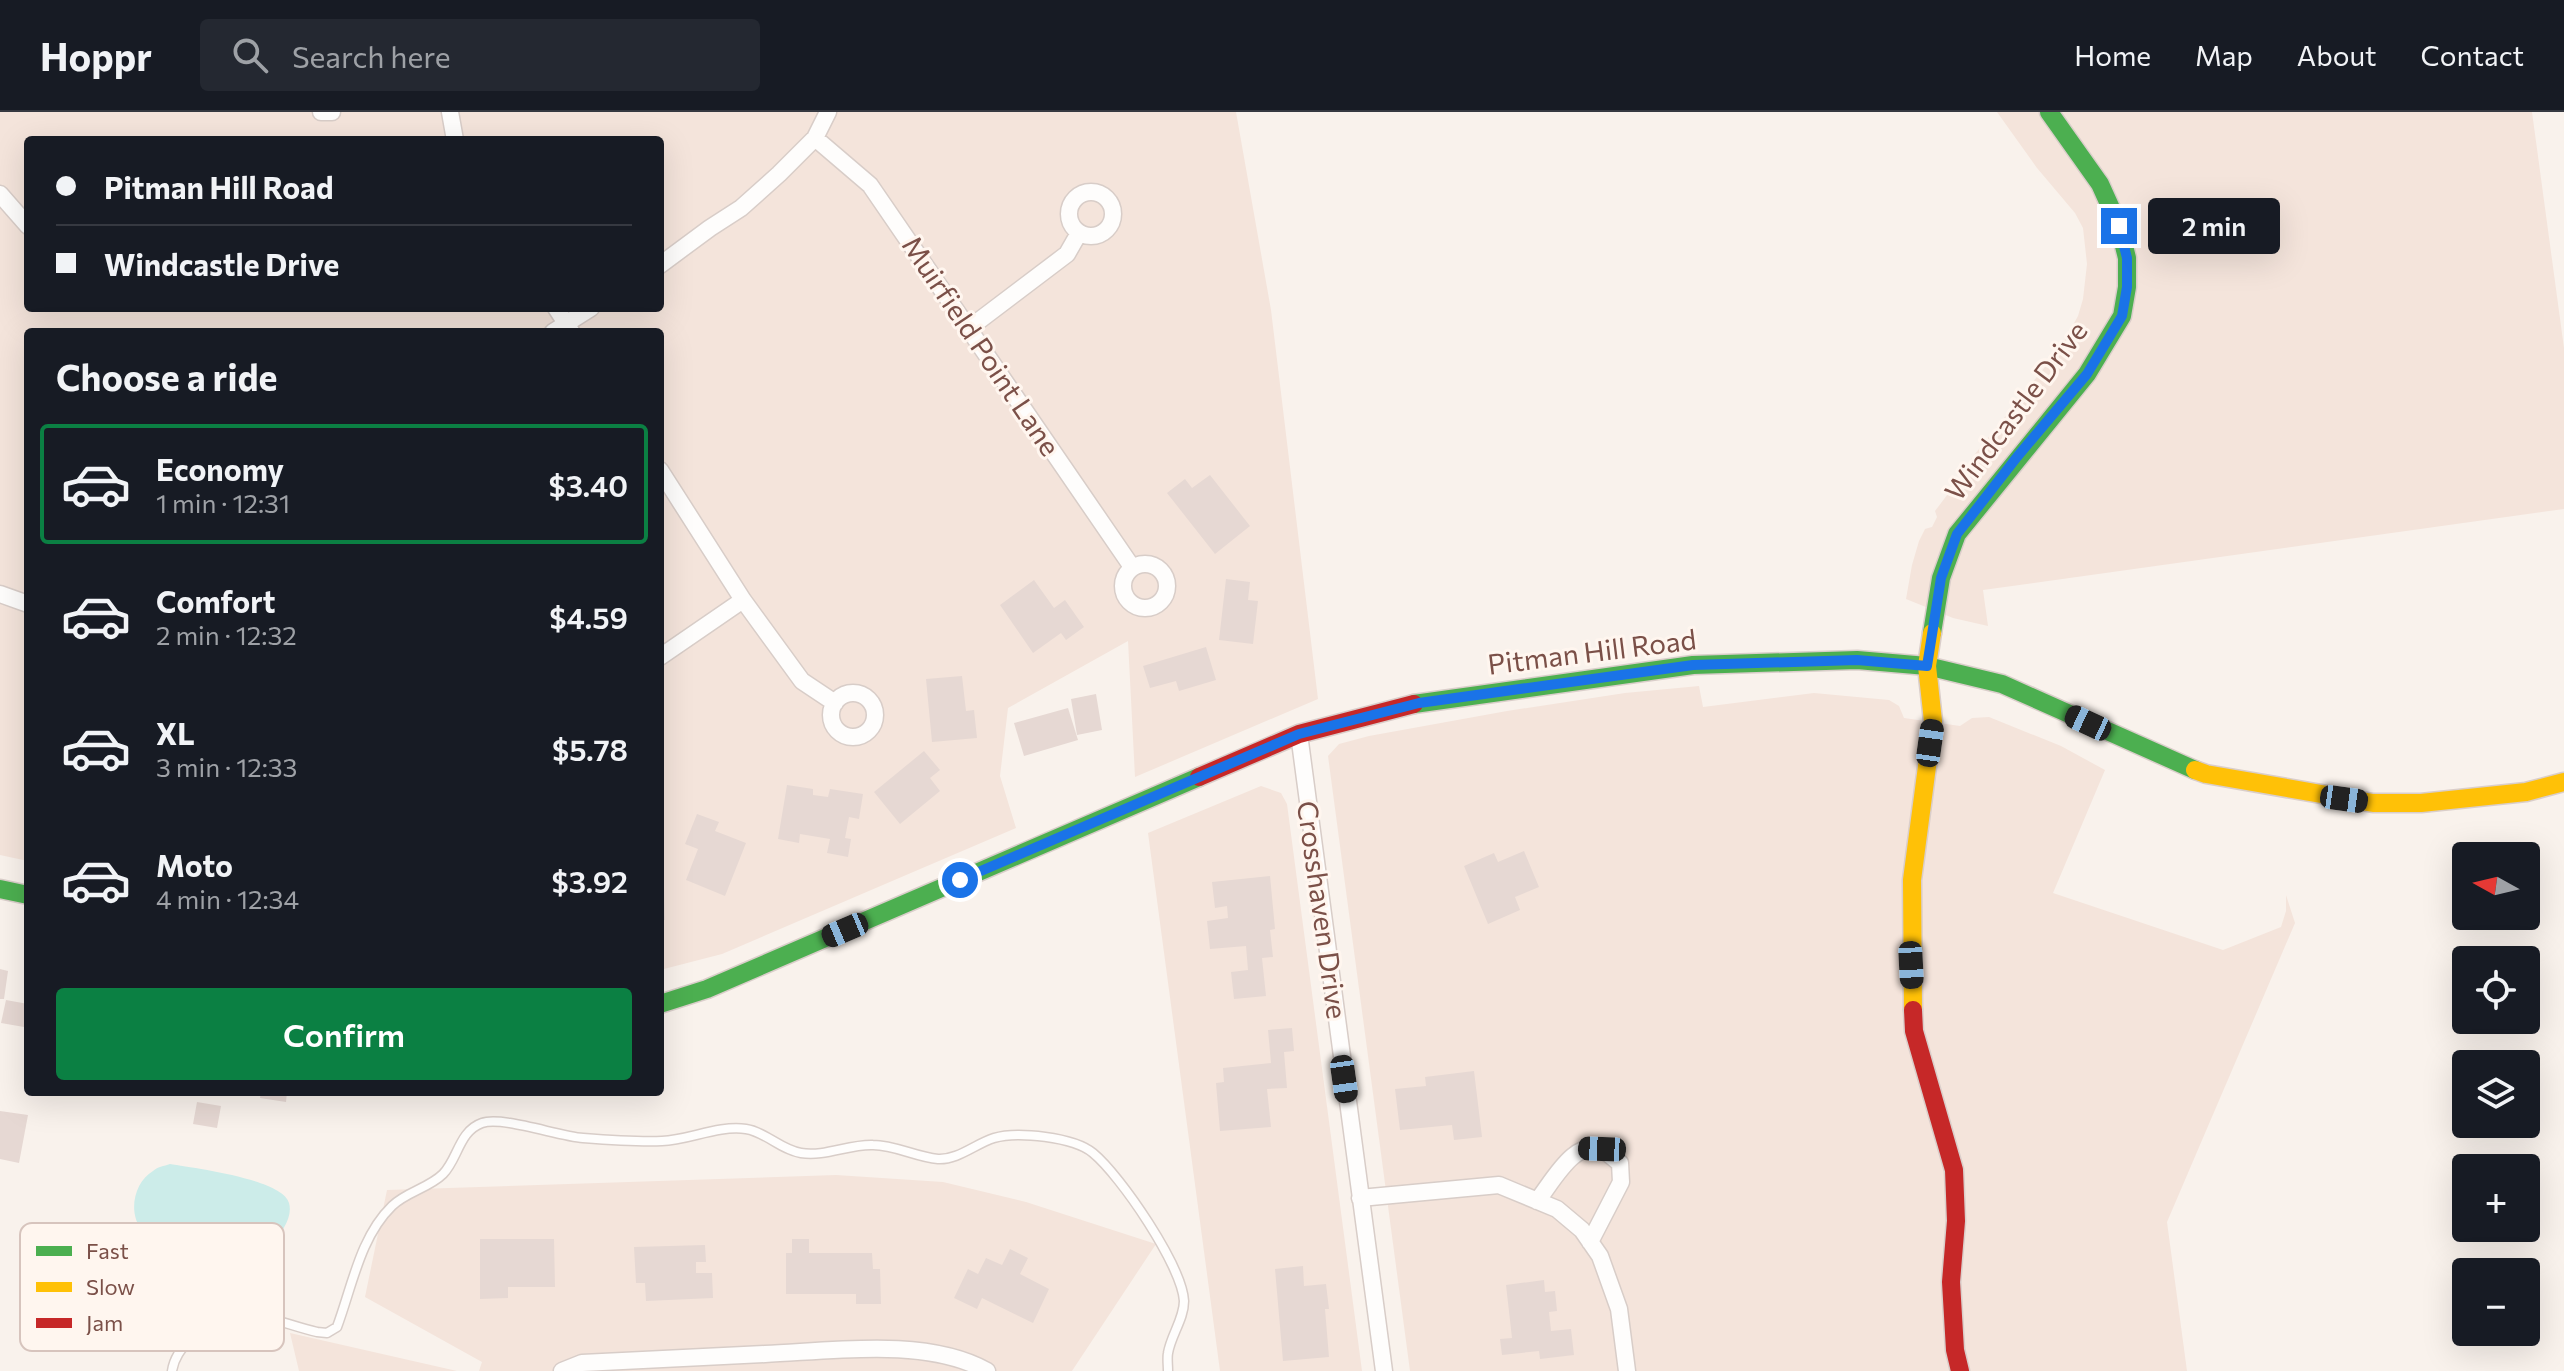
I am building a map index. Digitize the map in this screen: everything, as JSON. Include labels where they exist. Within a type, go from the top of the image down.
[{"type":"street","points":[[321,112],[332,112]]},
{"type":"street","points":[[450,112],[454,136]]},
{"type":"street","points":[[664,262],[741,208],[815,138],[828,112]]},
{"type":"street","name":"Windcastle Drive","points":[[1960,1371],[1955,1350],[1951,1282],[1956,1221],[1954,1170],[1914,1031],[1912,991],[1912,880],[1933,721],[1927,666],[1941,578],[1957,534],[2087,374],[2122,316],[2126,301],[2127,258],[2119,226],[2100,184],[2049,112]]},
{"type":"street","name":"Muirfield Point Lane","points":[[815,138],[870,185],[1132,567]]},
{"type":"street","points":[[0,194],[24,221]]},
{"type":"street","points":[[968,329],[1067,254],[1079,233]]},
{"type":"street","points":[[565,328],[586,312]]},
{"type":"street","points":[[664,476],[743,600],[802,681],[835,703]]},
{"type":"street","points":[[0,594],[24,603]]},
{"type":"street","points":[[664,654],[743,600]]},
{"type":"street","name":"Pitman Hill Road","points":[[664,1003],[707,989],[1299,734],[1419,703],[1693,665],[1857,660],[1927,666],[2002,684],[2206,774],[2373,803],[2421,803],[2526,792],[2564,782]]},
{"type":"street","name":"Crosshaven Drive","points":[[1299,734],[1384,1371]]},
{"type":"street","points":[[0,889],[24,894]]},
{"type":"street","points":[[1537,1201],[1568,1160],[1583,1148],[1602,1149],[1620,1163],[1621,1182],[1590,1242]]},
{"type":"street","points":[[1360,1198],[1499,1185],[1557,1209],[1582,1230],[1600,1256],[1619,1309],[1627,1371]]},
{"type":"street","points":[[562,1371],[582,1363],[918,1350],[972,1362],[987,1371]]},
{"type":"lane","points":[[284,1324],[327,1333],[337,1327],[362,1255],[376,1226],[392,1205],[443,1175],[468,1132],[481,1123],[494,1121],[554,1134],[662,1141],[732,1129],[747,1130],[803,1154],[872,1145],[941,1159],[953,1157],[997,1137],[1015,1136],[1061,1140],[1092,1152],[1125,1191],[1174,1266],[1181,1283],[1184,1304],[1168,1353],[1168,1371]]},
{"type":"lane","points":[[172,1371],[174,1360],[181,1351]]},
{"type":"shaded area","points":[[0,112],[1236,112],[1271,310],[1318,699],[1135,777],[1128,641],[1008,708],[1000,776],[1016,828],[722,954],[664,969],[664,328],[24,328],[24,860],[0,855]]},
{"type":"shaded area","points":[[1997,112],[2532,112],[2564,348],[2564,509],[1983,590],[1988,626],[1953,618],[1906,599],[1919,541],[1925,529],[1932,527],[1937,517],[1935,511],[1963,474],[1969,473],[1973,465],[1971,459],[2061,347],[2078,316],[2083,299],[2087,264],[2083,228],[2075,213],[2037,168]]},
{"type":"shaded area","points":[[1699,686],[1703,707],[1814,693],[1889,700],[1899,706],[1904,718],[1960,726],[1972,718],[1989,717],[2061,746],[2105,770],[2053,893],[2223,950],[2281,927],[2286,911],[2286,895],[2295,923],[2167,1222],[2187,1371],[1410,1371],[1328,756],[1339,744],[1369,736],[1625,693]]},
{"type":"shaded area","points":[[1261,786],[1281,793],[1287,804],[1362,1371],[1220,1371],[1148,833]]},
{"type":"shaded area","points":[[836,1175],[943,1182],[1026,1202],[1156,1244],[1072,1371],[479,1371],[482,1362],[365,1297],[387,1190]]},
{"type":"shaded area","points":[[290,1333],[457,1371],[299,1371]]},
{"type":"water","points":[[170,1164],[236,1176],[271,1187],[289,1203],[286,1224],[284,1227],[284,1223],[138,1223],[134,1207],[137,1190],[156,1168]]},
{"type":"building","points":[[1210,475],[1250,526],[1215,554],[1167,493],[1185,479],[1192,488]]},
{"type":"building","points":[[1226,579],[1250,582],[1248,600],[1258,601],[1253,644],[1219,640]]},
{"type":"building","points":[[1034,580],[1054,608],[1065,600],[1084,627],[1066,640],[1061,633],[1033,653],[1000,605]]},
{"type":"building","points":[[1206,647],[1216,680],[1179,691],[1176,681],[1150,688],[1143,666]]},
{"type":"building","points":[[962,676],[966,711],[974,710],[977,738],[932,742],[926,679]]},
{"type":"building","points":[[1096,694],[1102,730],[1077,735],[1071,699]]},
{"type":"building","points":[[1068,708],[1078,740],[1024,756],[1014,723]]},
{"type":"building","points":[[924,751],[940,770],[930,778],[940,791],[900,824],[874,792]]},
{"type":"building","points":[[787,785],[813,789],[813,795],[828,797],[830,789],[863,794],[859,819],[849,817],[845,838],[851,839],[848,857],[827,853],[830,839],[800,834],[799,843],[778,839]]},
{"type":"building","points":[[697,814],[719,822],[715,831],[746,843],[725,896],[686,880],[698,849],[685,844]]},
{"type":"building","points":[[1524,851],[1539,887],[1515,897],[1520,910],[1488,924],[1464,866],[1494,853],[1498,862]]},
{"type":"building","points":[[1270,876],[1275,929],[1270,930],[1273,957],[1262,958],[1266,996],[1234,999],[1231,972],[1248,970],[1246,946],[1210,949],[1207,921],[1228,918],[1227,906],[1215,908],[1212,882]]},
{"type":"building","points":[[0,969],[8,971],[4,999],[0,999]]},
{"type":"building","points":[[6,1000],[24,1003],[24,1027],[1,1023]]},
{"type":"building","points":[[1292,1028],[1294,1051],[1284,1052],[1287,1088],[1267,1089],[1271,1127],[1220,1131],[1216,1083],[1224,1082],[1223,1068],[1271,1063],[1268,1030]]},
{"type":"building","points":[[1474,1071],[1482,1137],[1454,1140],[1452,1125],[1400,1130],[1395,1089],[1426,1086],[1425,1077]]},
{"type":"building","points":[[260,1096],[287,1096],[286,1102]]},
{"type":"building","points":[[197,1102],[221,1106],[217,1128],[193,1124]]},
{"type":"building","points":[[0,1111],[28,1115],[19,1163],[0,1159]]},
{"type":"building","points":[[480,1239],[554,1239],[555,1287],[508,1287],[508,1298],[480,1299]]},
{"type":"building","points":[[792,1239],[809,1239],[809,1253],[872,1253],[873,1269],[880,1269],[881,1304],[856,1304],[856,1294],[786,1294],[786,1253],[792,1253]]},
{"type":"building","points":[[705,1245],[706,1262],[696,1262],[696,1273],[712,1273],[713,1298],[646,1301],[645,1283],[636,1283],[634,1247]]},
{"type":"building","points":[[1010,1249],[1028,1258],[1020,1274],[1049,1289],[1033,1323],[982,1298],[977,1309],[954,1298],[968,1269],[978,1274],[986,1258],[1002,1265]]},
{"type":"building","points":[[1303,1266],[1304,1286],[1326,1284],[1329,1357],[1283,1361],[1275,1269]]},
{"type":"building","points":[[1544,1280],[1545,1292],[1555,1291],[1557,1311],[1549,1312],[1551,1331],[1571,1329],[1574,1355],[1540,1359],[1539,1351],[1502,1355],[1500,1339],[1512,1338],[1506,1285]]},
{"type":"traffic: fast","points":[[1932,633],[1941,578],[1957,534],[2087,374],[2122,316],[2127,287],[2127,258],[2119,226],[2100,184],[2049,112]]},
{"type":"traffic: fast","points":[[1414,704],[1693,665],[1857,660],[1927,666],[2002,684],[2195,770]]},
{"type":"traffic: fast","points":[[664,1003],[707,989],[1199,777]]},
{"type":"traffic: fast","points":[[0,889],[24,894]]},
{"type":"traffic: slow","points":[[1913,1010],[1912,880],[1933,721],[1927,666],[1932,633]]},
{"type":"traffic: slow","points":[[2195,770],[2373,803],[2421,803],[2526,792],[2564,782]]},
{"type":"traffic: jam","points":[[1199,777],[1299,734],[1414,704]]},
{"type":"traffic: jam","points":[[1913,1010],[1914,1031],[1954,1170],[1956,1221],[1951,1282],[1955,1350],[1960,1371]]},
{"type":"route","points":[[960,880],[1299,734],[1419,703],[1693,665],[1857,660],[1927,666],[1941,578],[1957,534],[2087,374],[2122,316],[2126,301],[2127,258],[2119,226]]}]
